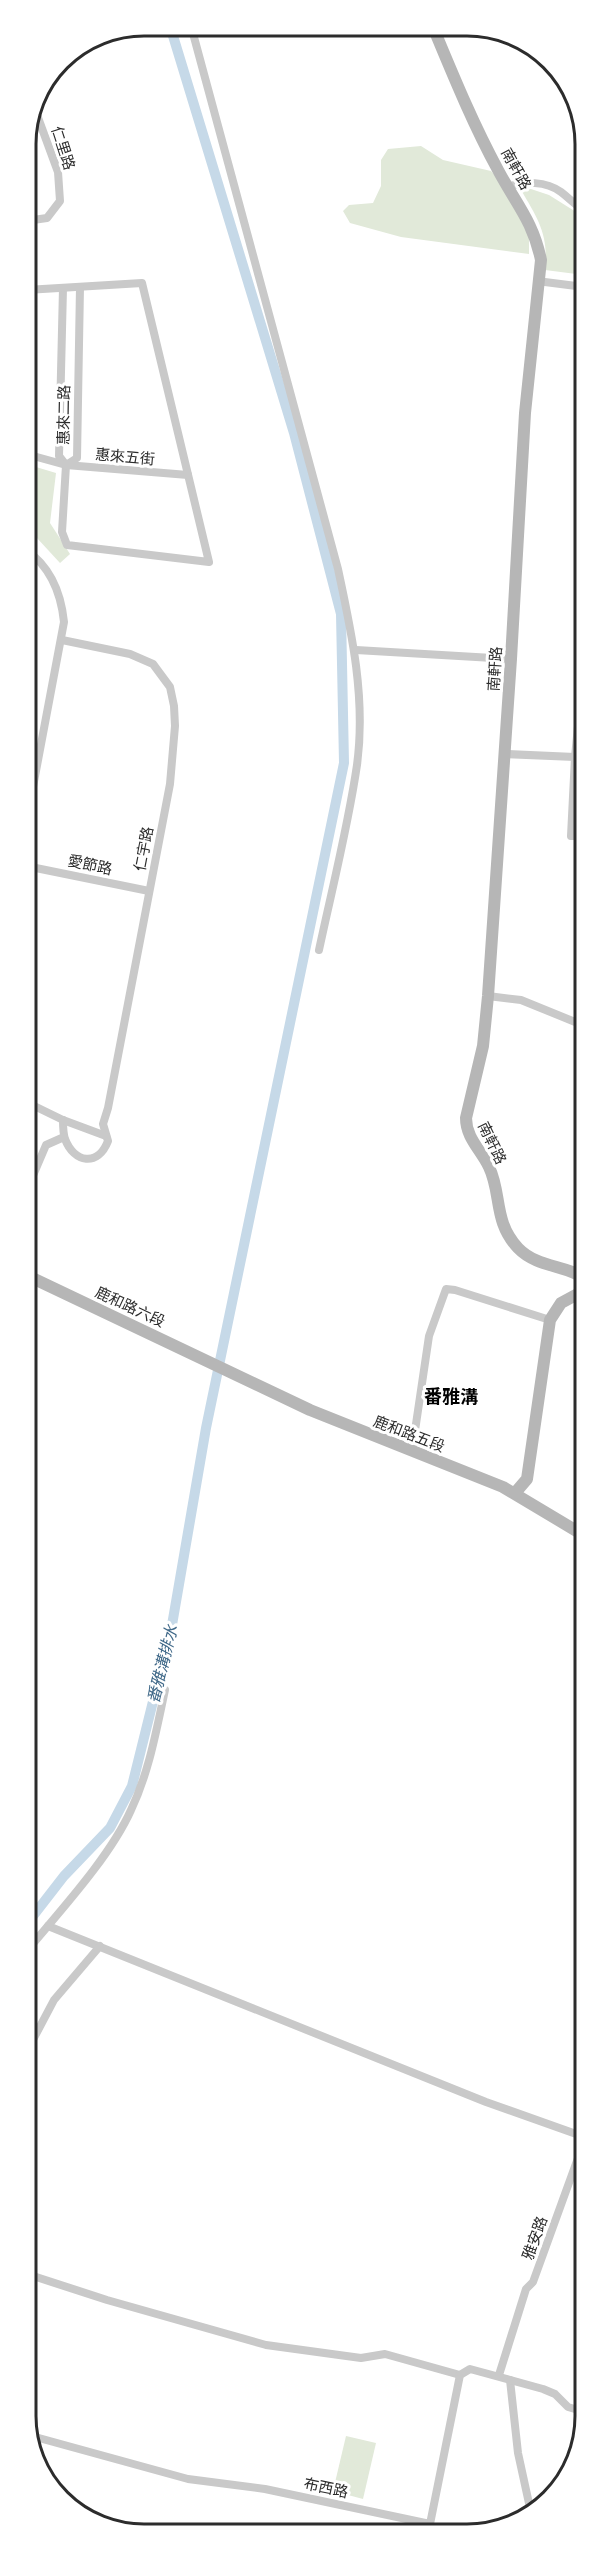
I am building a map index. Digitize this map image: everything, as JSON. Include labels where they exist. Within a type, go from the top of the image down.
[{"type":"street","points":[[194,36],[339,569],[356,650],[359,703],[357,764],[319,950]]},
{"type":"street","name":"南軒路","points":[[437,36],[456,82],[508,187],[536,236],[541,260],[525,413],[488,996],[483,1046],[466,1118],[466,1127],[491,1171],[502,1224],[519,1249],[546,1266],[575,1276]]},
{"type":"street","name":"仁里路","points":[[36,219],[47,218],[60,201],[58,172],[39,120]]},
{"type":"street","points":[[508,187],[520,183],[548,185],[559,190],[575,203]]},
{"type":"street","points":[[537,281],[575,286]]},
{"type":"street","points":[[36,289],[142,283],[209,562],[67,545],[62,532],[66,465]]},
{"type":"street","name":"惠來二路","points":[[63,288],[59,456],[66,465],[77,458],[80,287]]},
{"type":"street","name":"惠來五街","points":[[36,457],[66,465],[188,476]]},
{"type":"street","points":[[36,560],[49,572],[59,593],[64,622],[36,773]]},
{"type":"street","name":"仁宇路","points":[[62,640],[111,649],[136,656],[153,664],[170,687],[176,726],[171,772],[108,1108],[103,1124],[106,1136]]},
{"type":"street","points":[[356,650],[511,659]]},
{"type":"street","points":[[505,754],[574,758],[571,836],[575,836]]},
{"type":"street","name":"愛節路","points":[[36,868],[149,891]]},
{"type":"street","points":[[488,996],[521,1000],[575,1022]]},
{"type":"street","points":[[36,1107],[106,1136],[108,1142],[104,1153],[95,1159],[86,1159],[75,1153],[64,1137],[63,1120]]},
{"type":"street","points":[[36,1168],[46,1145],[64,1137]]},
{"type":"street","name":"鹿和路六段","points":[[36,1280],[219,1367]]},
{"type":"street","points":[[412,1451],[429,1336],[446,1289],[550,1320]]},
{"type":"street","points":[[515,1493],[527,1479],[550,1320],[561,1302],[575,1295]]},
{"type":"street","name":"鹿和路五段","points":[[219,1367],[310,1410],[515,1493],[575,1530]]},
{"type":"street","points":[[36,1940],[114,1841],[131,1811],[150,1760],[165,1690]]},
{"type":"street","points":[[48,1926],[486,2102],[575,2134]]},
{"type":"street","points":[[36,2034],[54,2000],[100,1946]]},
{"type":"street","name":"雅安路","points":[[499,2375],[526,2289],[533,2282],[575,2171]]},
{"type":"street","points":[[36,2277],[107,2300],[266,2345],[361,2358],[385,2354],[460,2375],[470,2369],[499,2375],[555,2394],[568,2407],[575,2409]]},
{"type":"street","name":"布西路","points":[[430,2524],[460,2375]]},
{"type":"street","points":[[510,2380],[518,2454],[529,2505]]},
{"type":"street","name":"布西路","points":[[39,2439],[188,2479],[265,2489],[408,2524]]},
{"type":"green space","points":[[421,146],[443,160],[491,171],[500,181],[529,231],[529,254],[401,237],[350,223],[343,211],[349,205],[373,203],[381,186],[381,160],[388,149]]},
{"type":"green space","points":[[531,189],[549,195],[575,211],[575,274],[545,270],[544,237],[521,190]]},
{"type":"green space","points":[[36,467],[56,473],[50,523],[70,554],[60,563],[37,538]]},
{"type":"green space","points":[[346,2436],[376,2443],[363,2499],[333,2491]]},
{"type":"waterway","name":"番雅溝排水","points":[[36,1912],[64,1876],[110,1828],[132,1786],[172,1625],[206,1428],[344,763],[341,614],[294,433],[173,36]]},
{"type":"district","name":"番雅溝","points":[[451,1397]]}]
